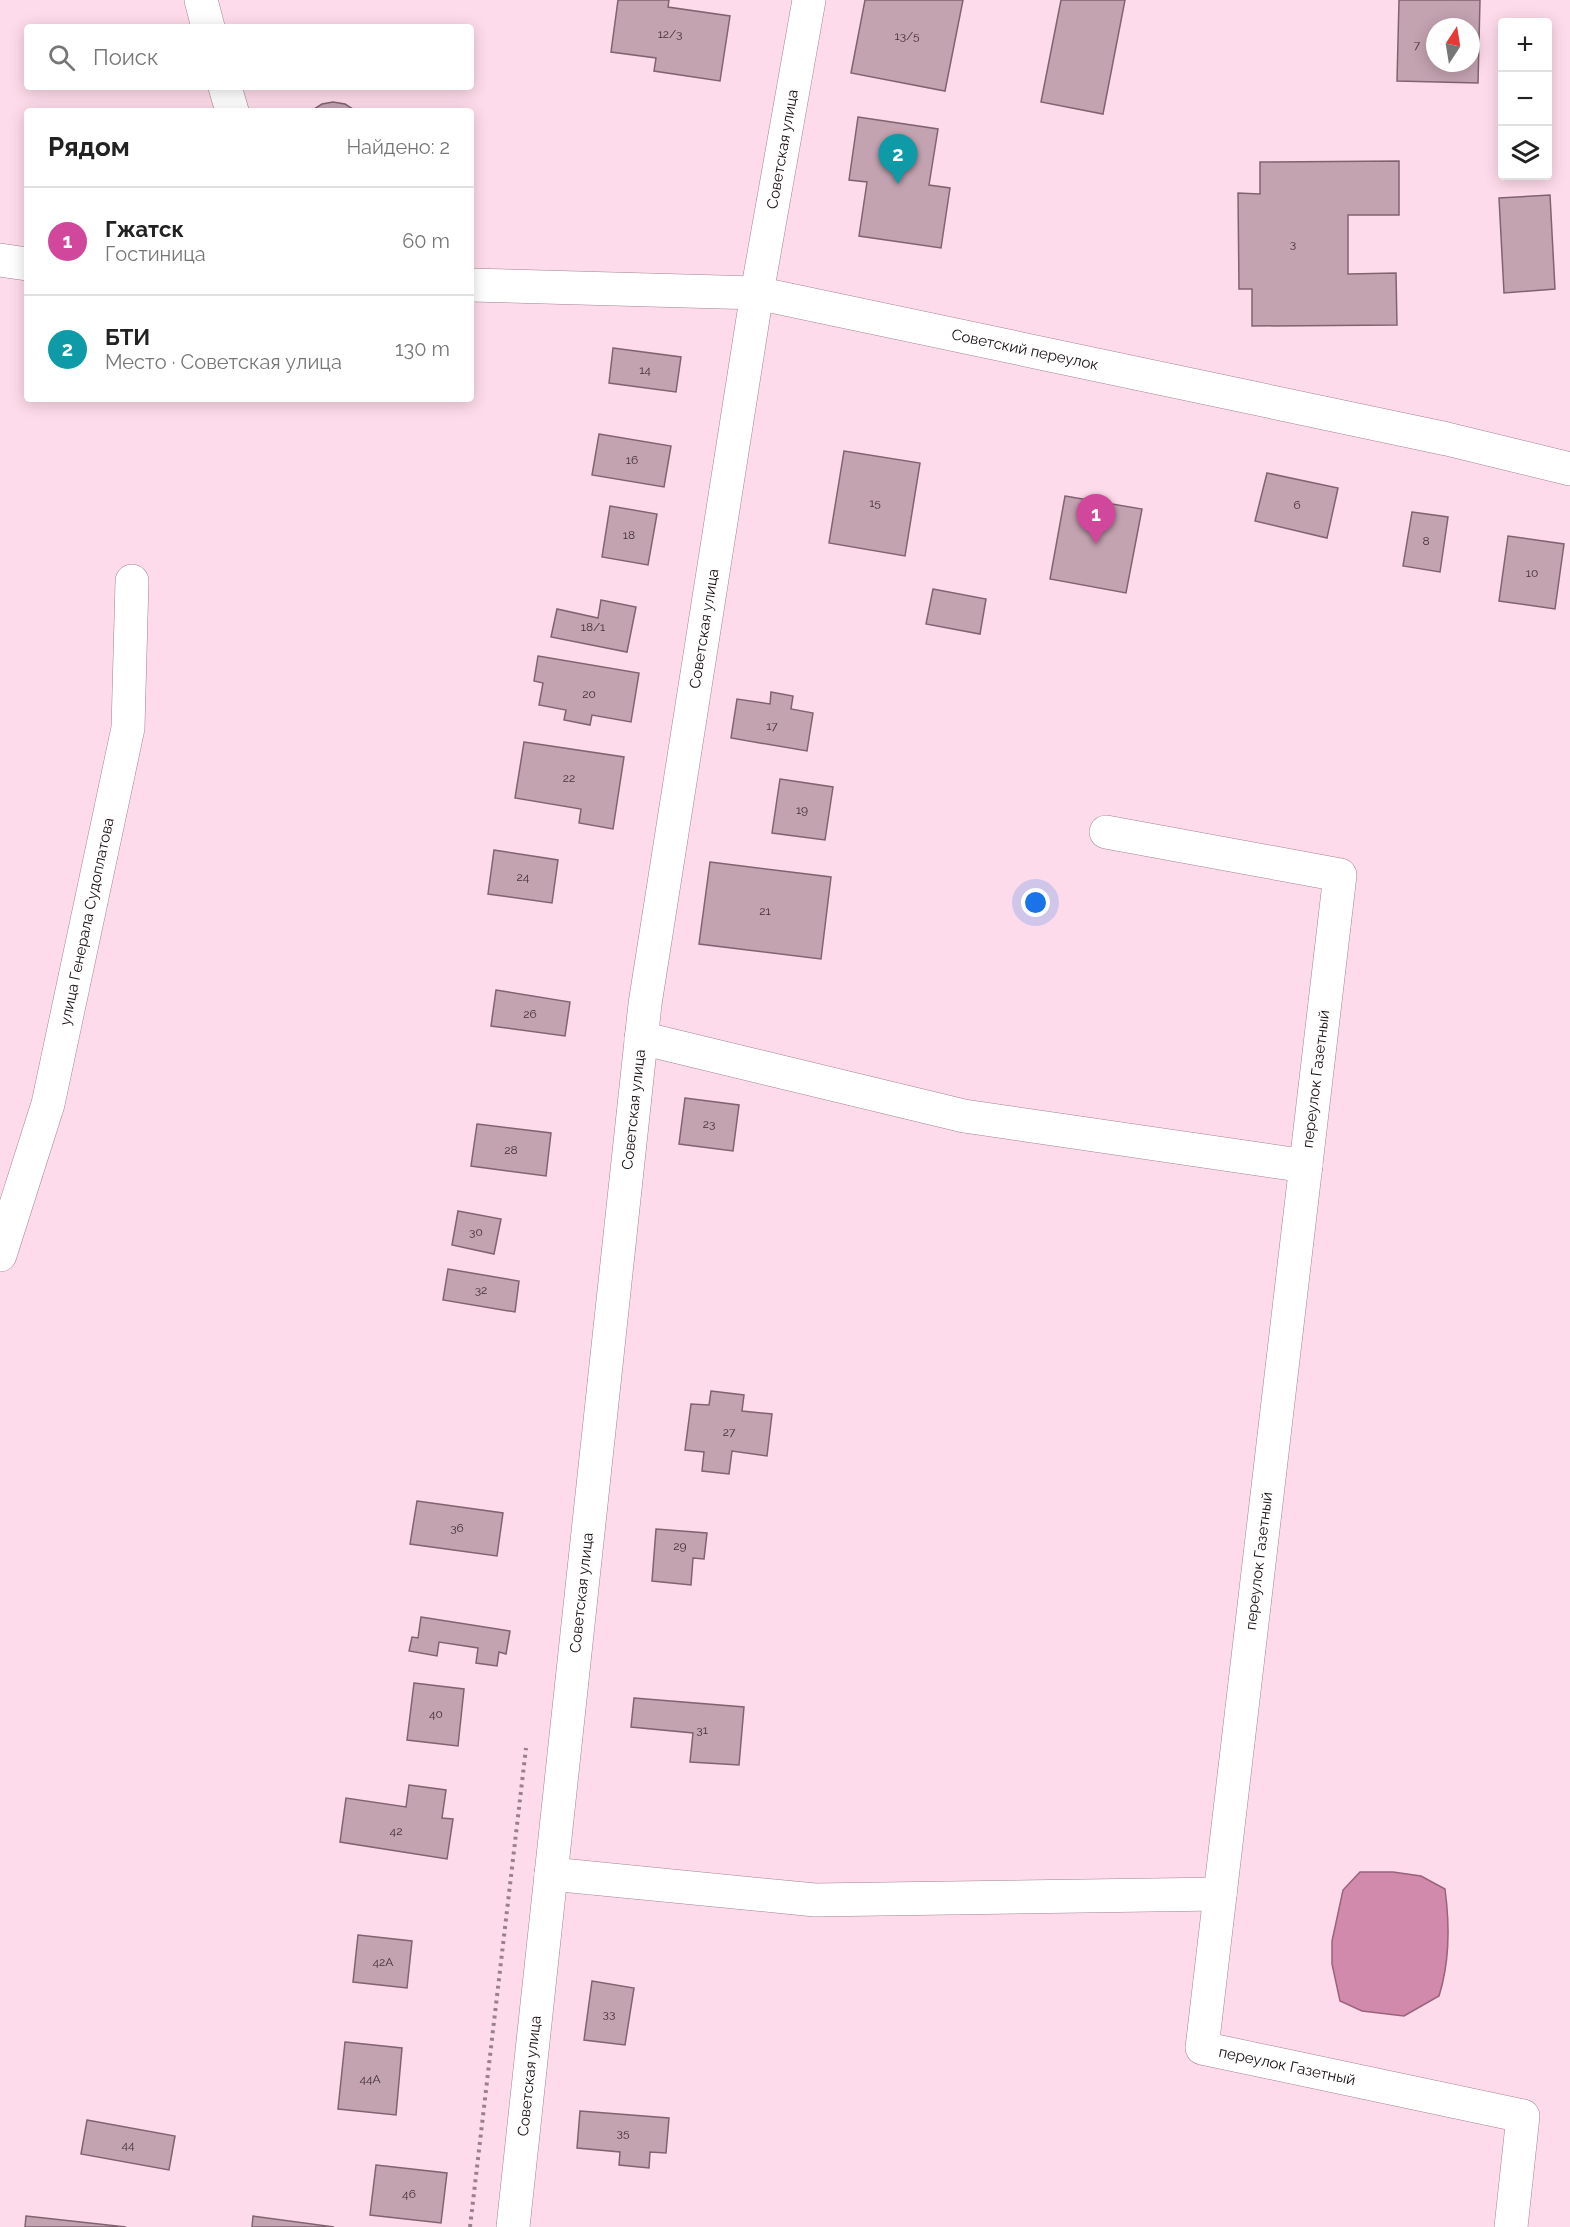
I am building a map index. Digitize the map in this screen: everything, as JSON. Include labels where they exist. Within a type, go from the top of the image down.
[{"type":"street","points":[[201,0],[207,24]]},
{"type":"street","name":"Советская улица","points":[[513,2227],[641,1038],[757,293],[809,0]]},
{"type":"street","points":[[226,90],[231,108]]},
{"type":"street","points":[[0,260],[24,264]]},
{"type":"street","name":"Советский переулок","points":[[474,285],[757,293],[1447,439],[1570,469]]},
{"type":"street","name":"улица Генерала Судоплатова","points":[[0,1255],[48,1104],[128,728],[132,581]]},
{"type":"street","name":"переулок Газетный","points":[[1106,832],[1340,875],[1202,2048],[1523,2116],[1511,2227]]},
{"type":"street","points":[[641,1038],[964,1116],[1306,1166]]},
{"type":"street","points":[[551,1874],[815,1900],[1220,1894]]},
{"type":"path","points":[[470,2227],[526,1740]]},
{"type":"shaded area","points":[[1360,1872],[1393,1872],[1421,1876],[1445,1889],[1448,1943],[1439,1996],[1404,2016],[1362,2011],[1340,2001],[1332,1964],[1332,1941],[1343,1890]]},
{"type":"building","points":[[618,0],[669,0],[668,7],[730,16],[720,81],[654,71],[656,58],[611,52]]},
{"type":"building","points":[[865,0],[963,0],[945,91],[851,73]]},
{"type":"building","points":[[1061,0],[1125,0],[1103,114],[1041,102]]},
{"type":"building","points":[[1399,0],[1480,0],[1480,18],[1426,18],[1426,72],[1478,72],[1478,83],[1397,81]]},
{"type":"building","points":[[333,102],[345,104],[351,108],[316,108]]},
{"type":"building","points":[[858,117],[938,129],[929,185],[950,188],[941,248],[859,236],[867,182],[849,180]]},
{"type":"building","points":[[1399,161],[1399,215],[1348,215],[1348,274],[1396,273],[1397,325],[1252,326],[1252,289],[1239,289],[1238,193],[1260,194],[1260,162]]},
{"type":"building","points":[[1550,195],[1555,289],[1504,293],[1499,198]]},
{"type":"building","points":[[613,348],[681,357],[676,392],[609,383]]},
{"type":"building","points":[[599,434],[671,446],[664,487],[592,475]]},
{"type":"building","points":[[844,451],[920,463],[905,556],[829,543]]},
{"type":"building","points":[[1267,473],[1338,488],[1327,538],[1255,521]]},
{"type":"building","points":[[1065,496],[1142,509],[1126,593],[1050,579]]},
{"type":"building","points":[[610,506],[657,514],[648,565],[602,557]]},
{"type":"building","points":[[1412,512],[1448,517],[1440,572],[1403,566]]},
{"type":"building","points":[[1508,536],[1564,544],[1555,609],[1499,601]]},
{"type":"building","points":[[933,589],[986,599],[980,634],[926,624]]},
{"type":"building","points":[[601,600],[636,607],[627,652],[551,637],[557,609],[598,618]]},
{"type":"building","points":[[538,656],[639,673],[631,722],[592,715],[590,725],[564,720],[566,710],[539,705],[543,683],[534,681]]},
{"type":"building","points":[[771,692],[793,696],[791,709],[813,713],[807,751],[731,738],[737,699],[770,704]]},
{"type":"building","points":[[524,742],[624,757],[613,829],[579,823],[581,809],[515,798]]},
{"type":"building","points":[[780,779],[833,787],[825,840],[772,833]]},
{"type":"building","points":[[494,850],[558,860],[552,903],[488,894]]},
{"type":"building","points":[[710,862],[831,877],[821,959],[699,944]]},
{"type":"building","points":[[496,990],[570,1002],[565,1036],[491,1026]]},
{"type":"building","points":[[685,1098],[739,1105],[733,1151],[679,1144]]},
{"type":"building","points":[[477,1124],[551,1133],[546,1176],[471,1166]]},
{"type":"building","points":[[458,1211],[501,1219],[494,1254],[452,1245]]},
{"type":"building","points":[[448,1269],[519,1281],[515,1312],[443,1300]]},
{"type":"building","points":[[711,1391],[744,1395],[742,1411],[772,1414],[767,1456],[732,1451],[729,1474],[702,1471],[704,1452],[685,1450],[691,1404],[709,1405]]},
{"type":"building","points":[[417,1501],[503,1513],[497,1556],[410,1544]]},
{"type":"building","points":[[656,1529],[707,1533],[704,1559],[693,1558],[691,1585],[652,1581]]},
{"type":"building","points":[[421,1617],[510,1631],[506,1654],[499,1652],[497,1666],[476,1663],[478,1648],[439,1642],[437,1656],[409,1651],[412,1637],[418,1638]]},
{"type":"building","points":[[414,1683],[464,1689],[458,1746],[407,1740]]},
{"type":"building","points":[[634,1698],[744,1707],[739,1765],[690,1762],[693,1733],[631,1727]]},
{"type":"building","points":[[409,1785],[446,1790],[442,1818],[453,1819],[447,1859],[340,1842],[346,1798],[406,1807]]},
{"type":"building","points":[[358,1935],[412,1941],[407,1988],[353,1982]]},
{"type":"building","points":[[592,1981],[634,1988],[625,2045],[584,2040]]},
{"type":"building","points":[[345,2042],[402,2048],[396,2115],[338,2109]]},
{"type":"building","points":[[580,2111],[669,2118],[666,2153],[650,2152],[649,2168],[619,2165],[620,2152],[577,2148]]},
{"type":"building","points":[[87,2120],[175,2136],[169,2170],[81,2154]]},
{"type":"building","points":[[376,2165],[447,2173],[441,2223],[370,2215]]},
{"type":"building","points":[[26,2216],[126,2227],[25,2227]]},
{"type":"building","points":[[253,2216],[334,2227],[252,2227]]},
{"type":"place","name":"БТИ","points":[[898,184]]},
{"type":"place","name":"Гжатск","points":[[1096,544]]}]
